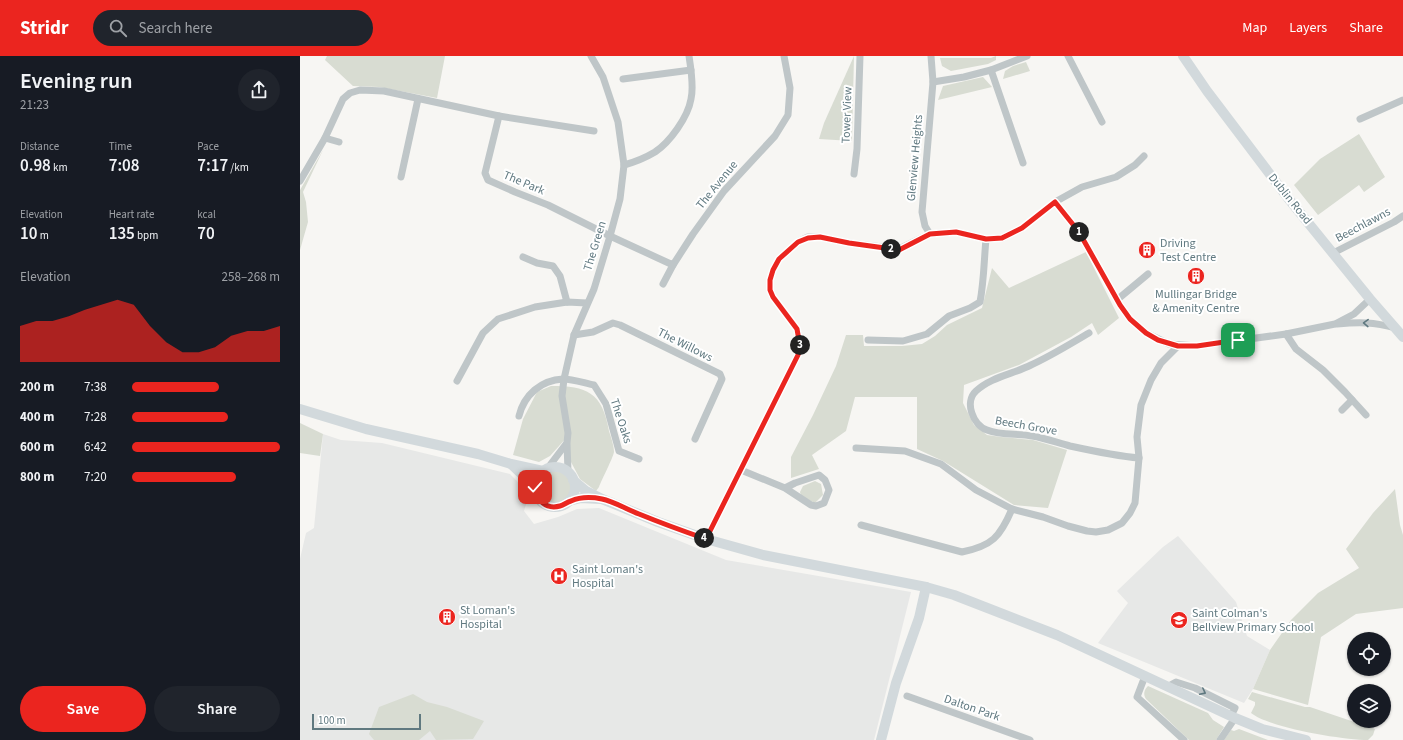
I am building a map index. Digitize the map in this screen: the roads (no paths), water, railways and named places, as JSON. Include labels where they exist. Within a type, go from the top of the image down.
[{"type":"street","name":"The Green","points":[[571,476],[567,443],[568,433],[562,396],[564,379],[574,335],[586,304],[594,289],[610,236],[620,199],[624,165],[618,122],[603,77],[591,56]]},
{"type":"street","points":[[624,165],[637,162],[656,151],[668,140],[679,126],[691,99],[691,70],[689,56]]},
{"type":"street","name":"The Avenue","points":[[664,284],[673,265],[693,234],[724,191],[775,136],[788,115],[790,88],[784,56]]},
{"type":"street","name":"Tower View","points":[[854,174],[857,149],[860,56]]},
{"type":"street","name":"Glenview Heights","points":[[930,234],[925,226],[922,212],[933,82],[931,56]]},
{"type":"street","points":[[933,82],[964,77],[991,70],[1008,59],[1026,56]]},
{"type":"street","points":[[1068,56],[1102,122]]},
{"type":"street","name":"Dublin Road","points":[[1183,56],[1207,91],[1288,198],[1370,299],[1403,337]]},
{"type":"street","points":[[623,79],[691,70]]},
{"type":"street","points":[[991,70],[1023,163]]},
{"type":"street","points":[[300,181],[326,138],[343,99],[350,93],[360,90],[384,91],[499,116],[594,131]]},
{"type":"street","points":[[401,177],[418,99]]},
{"type":"street","points":[[1360,119],[1403,100]]},
{"type":"street","name":"The Park","points":[[499,116],[485,173],[488,180],[548,205],[610,236]]},
{"type":"street","points":[[326,138],[339,142]]},
{"type":"street","points":[[706,539],[798,355],[800,346],[797,329],[773,297],[770,290],[770,280],[779,259],[798,242],[808,238],[820,237],[899,250],[930,234],[956,232],[986,239],[1002,238],[1022,228],[1055,202],[1082,187],[1116,177],[1135,165],[1144,156]]},
{"type":"street","points":[[1055,202],[1079,232],[1120,305],[1130,319],[1146,333],[1163,342],[1178,346],[1197,346],[1286,334],[1335,324],[1362,322],[1377,323],[1396,328]]},
{"type":"street","name":"Beechlawns","points":[[1333,253],[1403,216]]},
{"type":"street","points":[[610,236],[673,265]]},
{"type":"street","points":[[868,340],[903,341],[927,334],[949,316],[970,308],[980,302],[983,285],[986,239]]},
{"type":"street","points":[[523,257],[537,263],[553,266],[560,276],[567,302]]},
{"type":"street","points":[[1118,299],[1148,274]]},
{"type":"street","points":[[1335,324],[1354,314],[1370,299]]},
{"type":"street","points":[[457,380],[483,333],[498,319],[535,307],[567,302],[586,304]]},
{"type":"street","name":"The Willows","points":[[574,335],[592,332],[613,323],[620,325],[720,374],[722,379],[695,439]]},
{"type":"street","name":"Beech Grove","points":[[1089,333],[1030,366],[1000,377],[982,386],[975,391],[970,402],[972,414],[977,423],[986,430],[999,434],[1033,436],[1120,457],[1139,458]]},
{"type":"street","points":[[1286,334],[1296,349],[1322,370],[1366,415]]},
{"type":"street","points":[[856,448],[905,451],[940,464],[976,490],[1012,509],[1087,531],[1096,532],[1108,530],[1122,522],[1130,513],[1134,503],[1139,458],[1137,437],[1141,405],[1151,380],[1161,363],[1178,346]]},
{"type":"street","points":[[519,416],[521,407],[530,392],[550,382],[564,379]]},
{"type":"street","name":"The Oaks","points":[[564,379],[594,385],[606,404],[619,451],[639,459]]},
{"type":"street","points":[[1342,410],[1352,400]]},
{"type":"street","points":[[300,409],[366,429],[478,454],[511,464],[545,470],[558,467],[571,476],[586,491],[602,499],[658,522],[706,539],[763,555],[926,586],[954,595],[1057,635],[1167,687],[1262,729],[1305,740]]},
{"type":"street","points":[[567,443],[537,479],[535,487],[537,497],[548,506],[558,507],[570,501],[581,498],[602,499]]},
{"type":"street","points":[[511,464],[535,487]]},
{"type":"street","points":[[741,470],[785,488],[811,505],[816,506],[824,503],[829,490],[825,480],[819,476],[794,483],[785,488]]},
{"type":"street","points":[[570,501],[575,488],[571,476]]},
{"type":"street","points":[[861,525],[962,552],[976,549],[992,541],[1004,527],[1012,509]]},
{"type":"street","points":[[881,740],[896,683],[919,618],[926,586]]},
{"type":"street","points":[[1145,676],[1137,697],[1184,740]]},
{"type":"street","name":"Dalton Park","points":[[907,696],[1030,740]]},
{"type":"street","points":[[1220,740],[1233,717]]},
{"type":"place","name":"Driving Test Centre","points":[[1147,250]]},
{"type":"place","name":"Mullingar Bridge & Amenity Centre","points":[[1196,276]]},
{"type":"place","name":"Saint Loman's Hospital","points":[[559,576]]},
{"type":"place","name":"St Loman's Hospital","points":[[447,617]]},
{"type":"place","name":"Saint Colman's Bellview Primary School","points":[[1179,620]]}]
